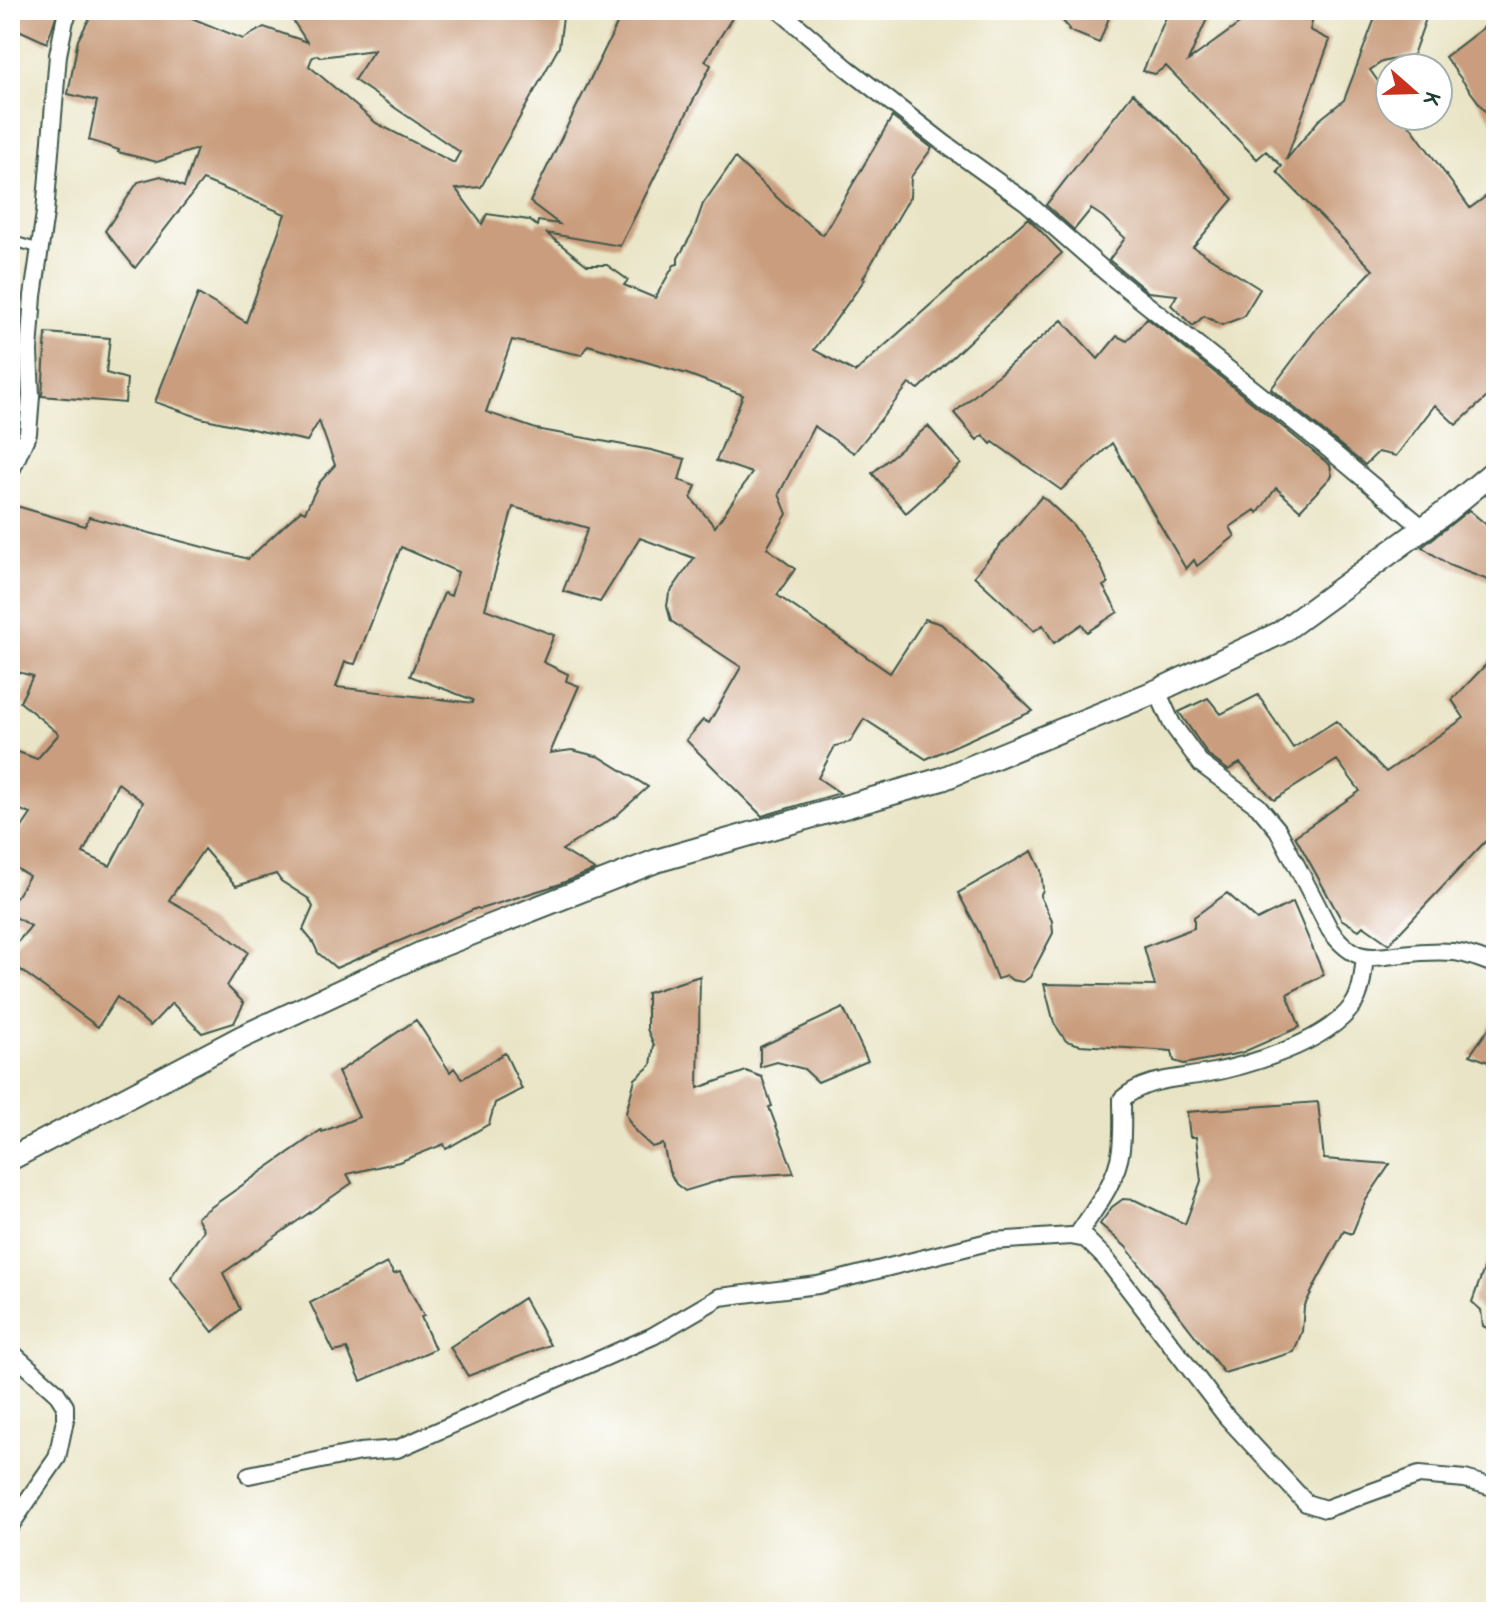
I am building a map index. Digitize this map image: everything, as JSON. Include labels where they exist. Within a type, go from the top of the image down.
[{"type":"street","points":[[10,473],[28,433],[33,296],[58,55],[70,10]]},
{"type":"street","points":[[779,10],[847,68],[1026,202],[1107,273],[1423,528]]},
{"type":"street","points":[[10,1159],[242,1037],[422,953],[656,861],[942,779],[1157,691],[1280,633],[1496,470]]},
{"type":"street","points":[[1157,691],[1172,724],[1201,764],[1258,806],[1278,830],[1330,930],[1341,944],[1356,955],[1373,959],[1405,953],[1456,952],[1496,965]]},
{"type":"street","points":[[1076,1237],[1105,1193],[1115,1171],[1121,1150],[1122,1099],[1133,1089],[1159,1081],[1271,1057],[1336,1024],[1355,1003],[1361,987],[1365,957]]},
{"type":"street","points":[[249,1475],[360,1452],[397,1449],[653,1336],[720,1297],[818,1285],[992,1241],[1076,1237],[1086,1239],[1105,1258],[1226,1416],[1306,1503],[1325,1509],[1419,1475],[1465,1479],[1496,1488]]},
{"type":"street","points":[[10,1351],[56,1392],[65,1406],[57,1458],[10,1526]]},
{"type":"lane","points":[[10,240],[40,249]]},
{"type":"building","points":[[10,10],[58,10],[47,43],[10,26]]},
{"type":"building","points":[[94,10],[172,10],[243,39],[264,27],[307,42],[286,10],[564,10],[559,47],[481,187],[456,189],[482,224],[487,214],[529,220],[537,226],[538,221],[559,224],[530,202],[624,10],[737,10],[705,61],[711,65],[620,246],[546,233],[587,265],[607,265],[628,280],[624,285],[655,298],[674,265],[678,264],[703,204],[735,158],[787,207],[823,235],[892,117],[932,148],[911,177],[910,197],[865,279],[814,350],[855,372],[1028,218],[1062,253],[919,389],[909,384],[854,453],[814,426],[779,494],[787,514],[767,548],[795,569],[777,595],[890,673],[925,619],[941,624],[1033,711],[926,759],[864,719],[850,742],[835,746],[818,778],[840,793],[762,816],[686,740],[703,720],[709,723],[741,667],[671,621],[667,606],[669,594],[694,558],[640,538],[600,602],[563,591],[588,528],[513,507],[485,609],[554,635],[543,662],[568,674],[566,681],[579,686],[550,753],[572,750],[600,757],[648,787],[616,816],[562,850],[595,870],[557,885],[477,908],[336,968],[318,953],[303,930],[313,907],[309,899],[281,881],[276,874],[236,886],[204,849],[169,900],[211,924],[248,952],[227,986],[244,1003],[234,1023],[202,1033],[172,1003],[150,1026],[117,997],[98,1027],[10,962],[10,951],[31,926],[10,914],[10,907],[29,876],[10,864],[10,845],[31,814],[10,806],[10,749],[37,759],[59,734],[20,702],[33,676],[10,670],[10,511],[13,505],[85,526],[89,517],[248,559],[301,510],[305,512],[319,483],[335,465],[319,421],[307,441],[201,418],[155,402],[198,294],[246,322],[285,214],[203,180],[135,268],[105,231],[138,182],[161,176],[184,187],[197,149],[157,162],[118,152],[89,140],[97,101],[68,94],[78,40]],"holes":[[[374,50],[354,80],[460,152],[454,163],[376,123],[309,66],[312,58],[317,55]],[[512,340],[581,355],[588,345],[687,374],[743,395],[716,461],[752,473],[715,527],[691,498],[696,486],[679,480],[685,459],[536,429],[486,412]],[[401,547],[458,572],[451,596],[444,593],[410,676],[473,700],[473,703],[336,687],[345,662],[355,664]],[[118,783],[143,802],[110,866],[83,853]]]},
{"type":"building","points":[[1053,10],[1112,10],[1099,43],[1068,30]]},
{"type":"building","points":[[1169,10],[1211,10],[1188,61],[1246,19],[1224,10],[1315,10],[1310,30],[1330,40],[1286,160],[1318,121],[1344,100],[1378,10],[1429,10],[1414,52],[1374,52],[1374,67],[1370,70],[1374,76],[1374,132],[1415,132],[1470,208],[1496,189],[1496,389],[1456,425],[1435,405],[1396,456],[1378,452],[1365,465],[1271,389],[1317,328],[1373,270],[1277,172],[1282,166],[1266,151],[1257,159],[1166,66],[1155,74],[1143,71]]},
{"type":"building","points":[[1496,18],[1496,126],[1454,69],[1454,52],[1452,52]]},
{"type":"building","points":[[1133,93],[1176,134],[1233,199],[1193,247],[1260,289],[1243,317],[1222,325],[1204,316],[1193,326],[1171,305],[1177,295],[1148,292],[1109,260],[1125,238],[1103,217],[1091,209],[1074,230],[1046,205]]},
{"type":"building","points":[[1147,318],[1330,465],[1332,476],[1300,510],[1276,488],[1258,513],[1255,510],[1230,527],[1235,536],[1197,566],[1194,560],[1186,569],[1112,443],[1061,490],[993,442],[991,444],[983,435],[977,440],[954,413],[1062,320],[1098,359],[1117,336],[1127,341]]},
{"type":"building","points":[[46,333],[110,338],[106,373],[127,379],[125,403],[42,396]]},
{"type":"building","points":[[928,426],[961,464],[906,513],[872,473]]},
{"type":"building","points":[[1042,496],[1073,525],[1100,564],[1108,583],[1103,586],[1118,612],[1087,632],[1082,624],[1054,643],[1043,625],[1034,631],[974,576]]},
{"type":"building","points":[[1469,510],[1496,533],[1496,583],[1451,566],[1422,547]]},
{"type":"building","points":[[1496,654],[1496,830],[1389,944],[1363,926],[1359,930],[1341,919],[1295,836],[1360,791],[1337,760],[1274,800],[1240,763],[1228,770],[1209,756],[1179,712],[1208,698],[1221,714],[1258,695],[1293,748],[1336,721],[1386,772],[1464,718],[1452,700]]},
{"type":"building","points":[[1032,851],[1041,870],[1043,890],[1040,896],[1052,921],[1053,933],[1030,977],[1023,982],[1007,976],[997,979],[979,932],[958,893]]},
{"type":"building","points":[[1227,893],[1257,920],[1293,902],[1324,975],[1287,994],[1300,1027],[1241,1053],[1184,1064],[1174,1061],[1172,1051],[1080,1045],[1066,1041],[1054,1023],[1044,984],[1155,986],[1144,947],[1194,928],[1194,917]]},
{"type":"building","points":[[700,976],[698,1088],[746,1071],[762,1077],[772,1106],[769,1107],[794,1173],[731,1177],[685,1191],[676,1184],[669,1171],[663,1144],[652,1147],[629,1121],[626,1113],[635,1079],[651,1065],[654,1045],[647,1029],[647,993]]},
{"type":"building","points":[[843,1008],[868,1061],[818,1082],[804,1069],[777,1062],[760,1067],[760,1047]]},
{"type":"building","points":[[1496,1018],[1496,1065],[1470,1055]]},
{"type":"building","points":[[416,1020],[450,1072],[454,1068],[462,1079],[505,1053],[522,1089],[495,1103],[489,1124],[446,1149],[444,1144],[399,1162],[347,1174],[352,1183],[223,1273],[240,1309],[213,1332],[170,1278],[204,1230],[197,1217],[321,1130],[359,1117],[338,1072]]},
{"type":"building","points":[[1318,1102],[1324,1159],[1390,1164],[1366,1200],[1352,1234],[1344,1231],[1318,1279],[1304,1307],[1302,1331],[1294,1352],[1224,1373],[1126,1247],[1100,1224],[1112,1207],[1123,1199],[1135,1200],[1185,1224],[1201,1181],[1196,1137],[1190,1137],[1187,1112]]},
{"type":"building","points":[[1494,1241],[1496,1333],[1483,1326],[1481,1310],[1472,1302]]},
{"type":"building","points":[[387,1263],[394,1274],[400,1272],[424,1316],[421,1317],[435,1349],[361,1381],[347,1349],[334,1352],[310,1303]]},
{"type":"building","points":[[524,1298],[550,1345],[468,1376],[450,1347]]}]
